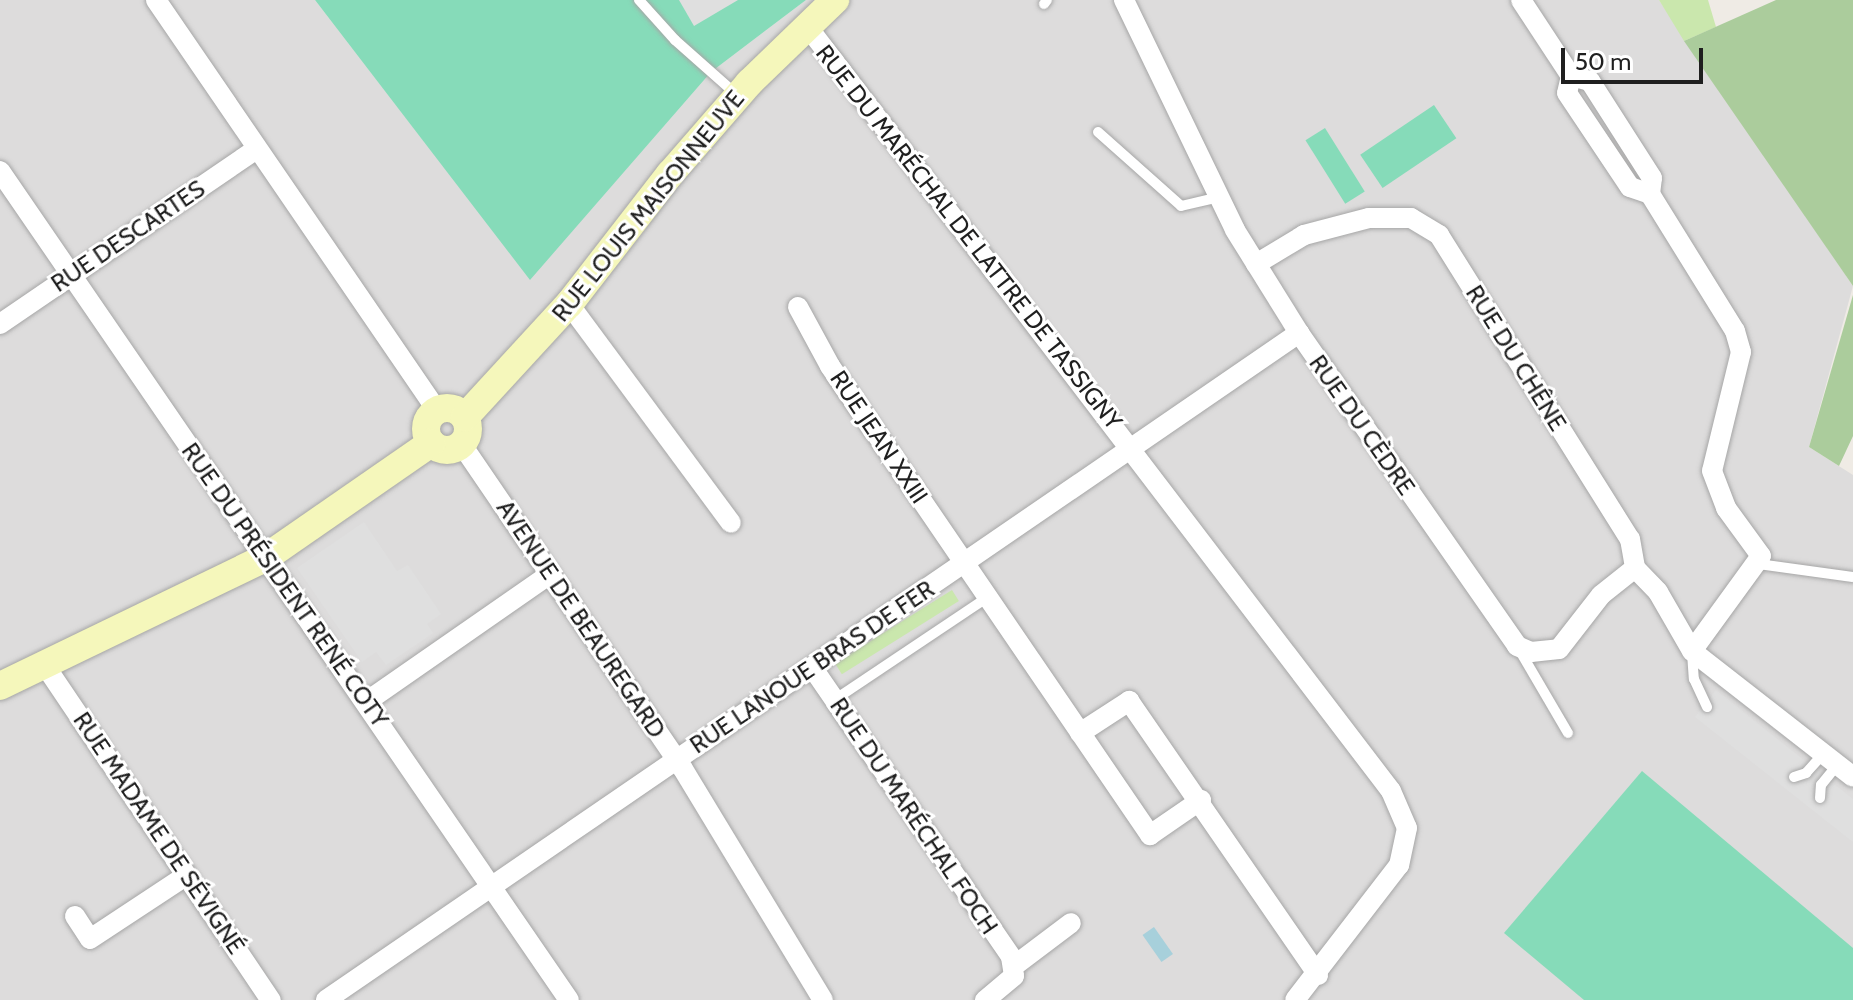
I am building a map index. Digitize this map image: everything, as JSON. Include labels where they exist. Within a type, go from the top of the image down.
[{"type":"street","points":[[156,0],[437,410]]},
{"type":"street","name":"RUE LOUIS MAISONNEUVE","points":[[465,417],[569,304],[738,96],[835,0]]},
{"type":"street","name":"RUE DU CÈDRE","points":[[1124,0],[1219,197],[1256,264],[1299,333],[1517,646]]},
{"type":"street","points":[[1521,0],[1571,76],[1567,93],[1630,187],[1650,194],[1735,331],[1741,352],[1712,471],[1726,508],[1761,556],[1692,651],[1838,765]]},
{"type":"street","name":"RUE DU MARÉCHAL DE LATTRE DE TASSIGNY","points":[[807,26],[1391,791],[1407,828],[1399,865],[1318,975],[1295,1000]]},
{"type":"street","name":"RUE DESCARTES","points":[[0,324],[257,149]]},
{"type":"street","name":"RUE DU PRÉSIDENT RENÉ COTY","points":[[0,171],[569,1000]]},
{"type":"street","name":"RUE DU CHÊNE","points":[[1256,264],[1304,235],[1369,218],[1411,218],[1439,235],[1630,539],[1635,568],[1658,592],[1692,651]]},
{"type":"street","points":[[569,304],[731,523]]},
{"type":"street","name":"RUE JEAN XXIII","points":[[798,307],[830,366],[1150,835],[1201,800]]},
{"type":"street","name":"RUE LANOUE BRAS DE FER","points":[[326,1000],[1299,333]]},
{"type":"street","points":[[456,409],[465,417],[468,434],[462,445],[442,450],[431,443],[426,425],[437,410],[456,409]]},
{"type":"street","points":[[0,686],[46,667],[265,558],[431,443]]},
{"type":"street","name":"AVENUE DE BEAUREGARD","points":[[462,445],[676,759],[823,1000]]},
{"type":"street","points":[[1517,646],[1531,652],[1559,649],[1601,595],[1635,568]]},
{"type":"street","points":[[366,702],[550,574]]},
{"type":"street","points":[[0,703],[46,667]]},
{"type":"street","name":"RUE MADAME DE SÉVIGNÉ","points":[[46,667],[271,1000]]},
{"type":"street","name":"RUE DU MARÉCHAL FOCH","points":[[812,667],[1014,966]]},
{"type":"street","points":[[1080,733],[1129,701],[1201,800],[1318,975]]},
{"type":"street","points":[[75,916],[90,939],[187,875]]},
{"type":"street","points":[[985,1000],[1014,976],[1014,966],[1071,923]]},
{"type":"lane","points":[[639,0],[675,40],[738,96]]},
{"type":"lane","points":[[1098,132],[1181,206],[1219,197]]},
{"type":"lane","points":[[1758,564],[1853,577]]},
{"type":"lane","points":[[834,700],[988,597]]},
{"type":"lane","name":"RUE DU CÈDRE","points":[[1517,646],[1568,733]]},
{"type":"lane","points":[[1692,651],[1694,679],[1707,707]]},
{"type":"lane","points":[[1794,777],[1838,765]]},
{"type":"lane","points":[[1820,798],[1821,785],[1838,765]]},
{"type":"shaded area","points":[[0,0],[315,0],[530,279],[711,72],[806,0],[1659,0],[1853,286],[1809,447],[1853,475],[1853,1000],[0,1000]]},
{"type":"shaded area","points":[[679,0],[738,0],[694,26]]},
{"type":"shaded area","points":[[364,522],[397,571],[408,565],[441,614],[427,624],[433,633],[386,665],[376,652],[362,662],[297,568]]},
{"type":"shaded area","points":[[1716,690],[1853,799],[1853,842],[1695,717]]},
{"type":"green space","points":[[315,0],[806,0],[711,72],[530,280]]},
{"type":"green space","points":[[1659,0],[1708,0],[1716,27],[1684,41]]},
{"type":"green space","points":[[1776,0],[1853,0],[1853,286],[1684,41]]},
{"type":"green space","points":[[1434,105],[1456,138],[1383,188],[1360,155]]},
{"type":"green space","points":[[1325,128],[1365,192],[1345,204],[1305,140]]},
{"type":"green space","points":[[1853,295],[1853,436],[1839,466],[1809,447]]},
{"type":"green space","points":[[952,590],[959,601],[842,674],[835,663]]},
{"type":"green space","points":[[1642,771],[1853,948],[1853,1000],[1584,1000],[1504,933]]},
{"type":"water","points":[[1154,927],[1173,954],[1161,962],[1143,935]]}]
